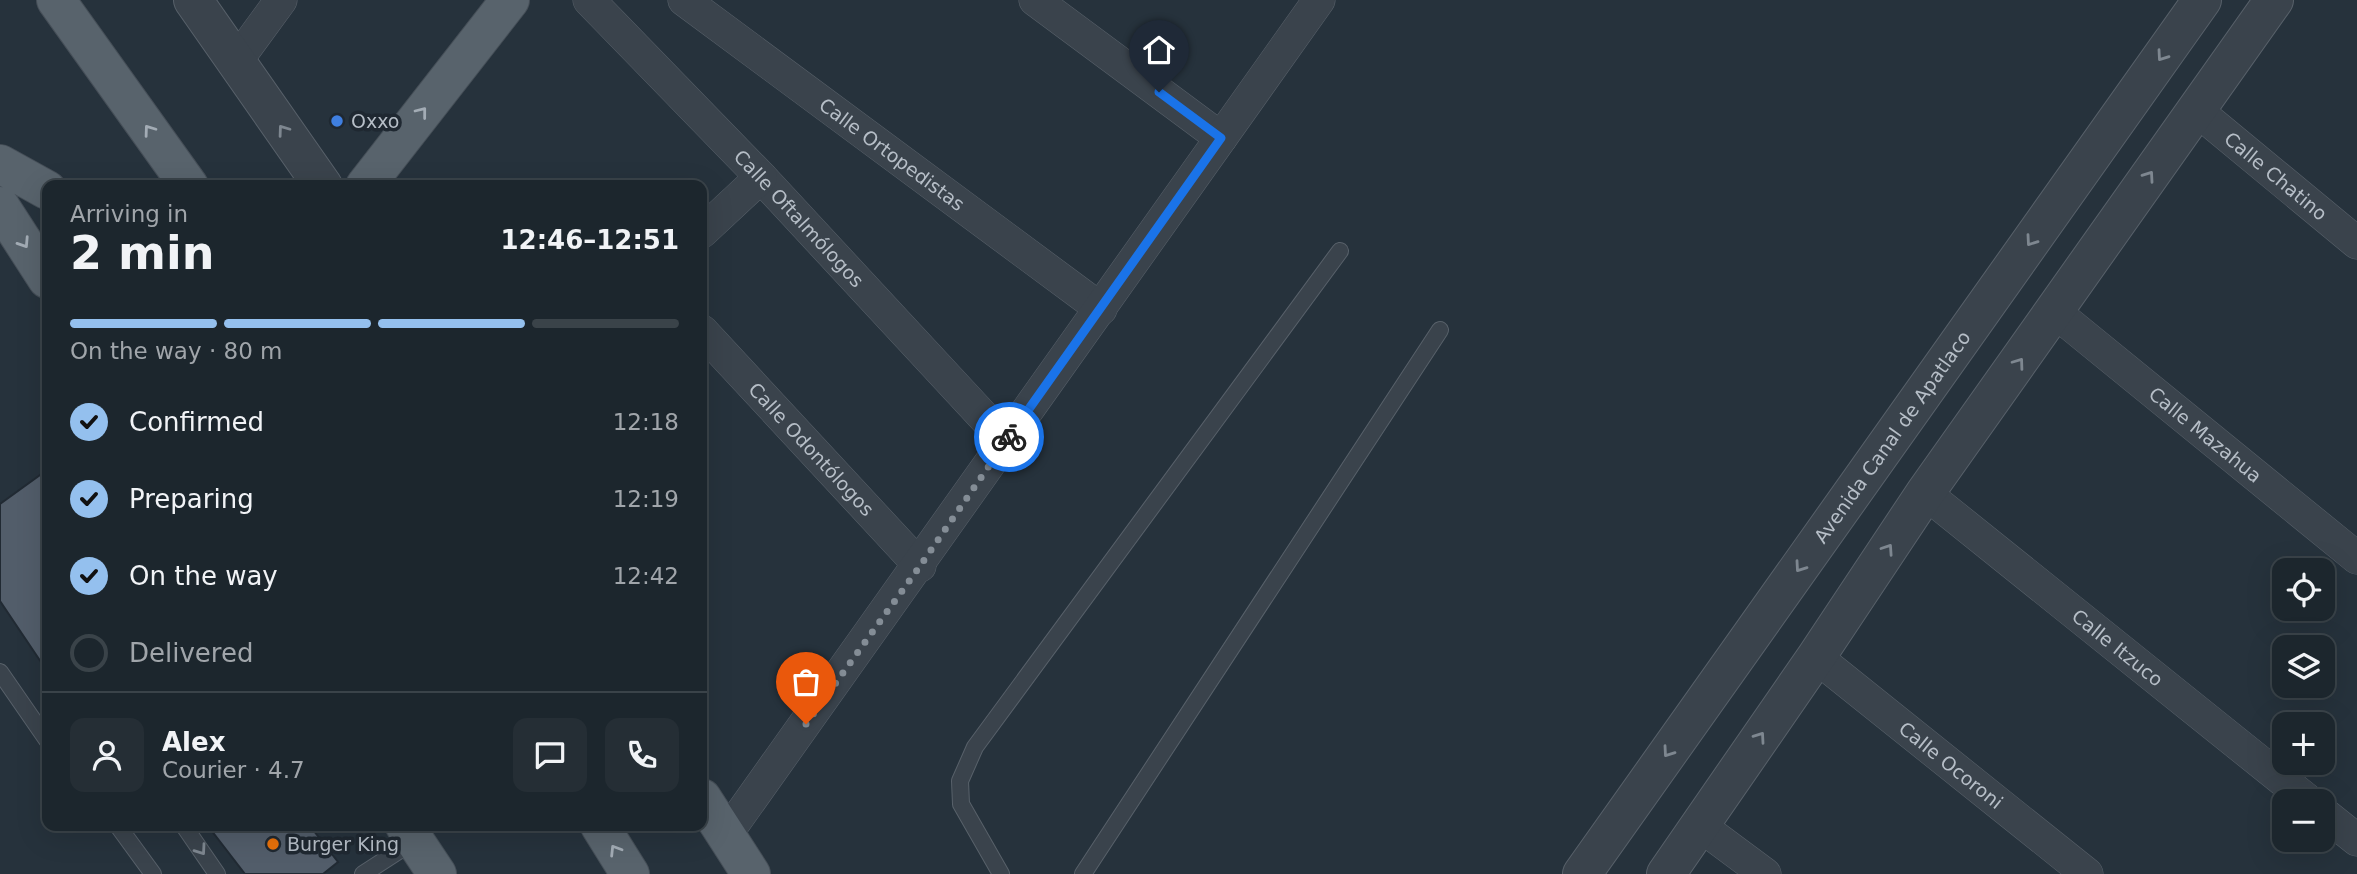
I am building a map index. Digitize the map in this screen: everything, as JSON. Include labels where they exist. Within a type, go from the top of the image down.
[{"type":"main road","points":[[56,0],[185,180]]},
{"type":"main road","points":[[370,180],[510,0]]},
{"type":"main road","points":[[0,164],[42,187]]},
{"type":"main road","points":[[0,206],[42,271]]},
{"type":"main road","points":[[707,806],[751,874]]},
{"type":"main road","points":[[603,831],[630,874]]},
{"type":"main road","points":[[410,834],[437,874]]},
{"type":"street","points":[[192,0],[319,180]]},
{"type":"street","points":[[235,63],[281,0]]},
{"type":"street","name":"Calle Oftalmólogos","points":[[589,0],[761,177],[1006,441]]},
{"type":"street","name":"Calle Ortopedistas","points":[[684,0],[1101,309]]},
{"type":"street","points":[[1035,0],[1221,138]]},
{"type":"street","points":[[725,836],[920,566],[1319,0]]},
{"type":"street","name":"Avenida Canal de Apatlaco","points":[[1582,874],[2202,0]]},
{"type":"street","points":[[1666,874],[1925,493],[2274,0]]},
{"type":"street","name":"Calle Chatino","points":[[2195,109],[2357,243]]},
{"type":"street","points":[[707,227],[761,177]]},
{"type":"street","name":"Calle Mazahua","points":[[2055,312],[2357,558]]},
{"type":"street","name":"Calle Odontólogos","points":[[707,336],[920,566]]},
{"type":"street","name":"Calle Itzuco","points":[[1925,493],[2293,789]]},
{"type":"street","name":"Calle Ocoroni","points":[[1816,657],[2087,874]]},
{"type":"street","points":[[2335,822],[2357,840]]},
{"type":"street","points":[[1699,824],[1765,874]]},
{"type":"lane","points":[[1001,874],[961,804],[960,781],[975,747],[1340,251]]},
{"type":"lane","points":[[1083,874],[1440,330]]},
{"type":"lane","points":[[0,672],[42,733]]},
{"type":"lane","points":[[122,831],[153,874]]},
{"type":"lane","points":[[187,831],[217,874]]},
{"type":"lane","points":[[363,874],[410,834]]},
{"type":"building","points":[[42,474],[42,664],[0,601],[0,504]]},
{"type":"building","name":"Burger King","points":[[212,831],[314,831],[338,862],[323,874],[245,874]]},
{"type":"way so far","points":[[806,724],[1009,437]]},
{"type":"place","name":"Oxxo","points":[[337,121]]},
{"type":"place","name":"Burger King","points":[[273,844]]},
{"type":"route","points":[[1009,437],[1221,138],[1159,92]]}]
